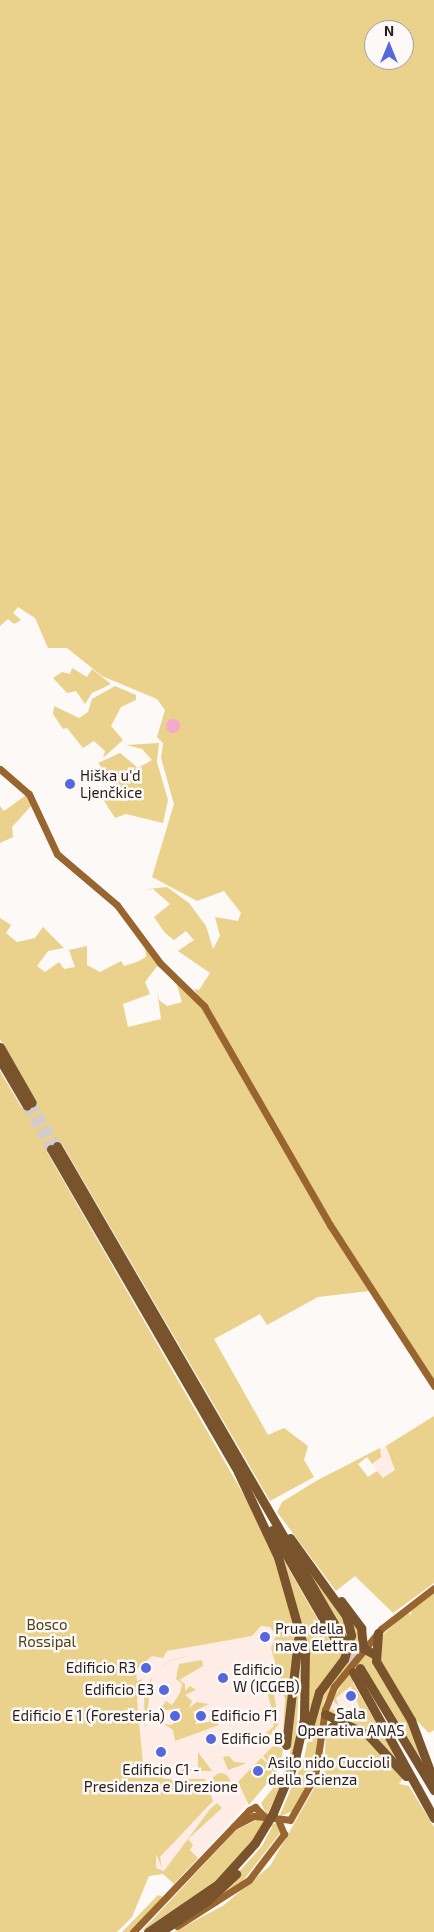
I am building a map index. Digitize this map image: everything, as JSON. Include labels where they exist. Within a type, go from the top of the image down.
[{"type":"highway","points":[[0,1047],[30,1104],[0,1060]]},
{"type":"highway","points":[[54,1147],[240,1468],[340,1641],[308,1592],[240,1468]]},
{"type":"highway","points":[[160,1932],[226,1884],[272,1820],[301,1760],[318,1692],[344,1659],[351,1643],[346,1616],[240,1468]]},
{"type":"highway","points":[[148,1932],[218,1884],[272,1820],[294,1763],[304,1719],[306,1669],[297,1614],[278,1557],[240,1468]]},
{"type":"highway","points":[[317,1575],[361,1628],[363,1648],[374,1654],[411,1720],[434,1782]]},
{"type":"highway","points":[[286,1745],[298,1647],[297,1614]]},
{"type":"highway","points":[[361,1628],[379,1630],[374,1654]]},
{"type":"highway","points":[[434,1790],[357,1670],[434,1818]]},
{"type":"highway","points":[[325,1714],[338,1722],[363,1732],[380,1745],[434,1818]]},
{"type":"highway","points":[[323,1734],[338,1722]]},
{"type":"main road","points":[[0,768],[29,794],[57,854],[117,905],[160,963],[204,1006],[330,1225],[434,1386]]},
{"type":"main road","points":[[166,1932],[241,1887],[284,1834],[316,1776],[325,1714],[334,1687],[379,1630],[434,1588]]},
{"type":"main road","points":[[272,1820],[290,1820],[297,1810]]},
{"type":"main road","points":[[133,1932],[234,1826],[254,1811],[272,1820],[284,1834]]},
{"type":"shaded area","points":[[170,719],[176,719],[180,726],[176,733],[170,733],[166,729],[166,723]]},
{"type":"shaded area","points":[[389,1444],[404,1467],[391,1490],[366,1455]]},
{"type":"shaded area","points":[[266,1624],[276,1629],[285,1699],[287,1728],[277,1743],[284,1752],[280,1768],[198,1858],[189,1850],[164,1871],[156,1868],[156,1854],[209,1806],[175,1780],[153,1777],[140,1761],[133,1666],[139,1657],[252,1634]]},
{"type":"shaded area","points":[[351,1686],[365,1715],[359,1721],[334,1716],[335,1711],[329,1709],[332,1699],[339,1707],[336,1698]]},
{"type":"green space","points":[[0,0],[434,0],[434,1382],[341,1237],[194,989],[199,990],[210,973],[178,951],[194,940],[186,931],[174,940],[165,933],[154,917],[170,904],[153,889],[139,890],[167,887],[189,903],[206,926],[213,949],[220,936],[215,917],[238,921],[241,913],[224,891],[197,901],[152,877],[174,804],[161,758],[163,743],[157,737],[165,710],[157,699],[102,676],[67,648],[48,648],[35,618],[18,607],[13,613],[21,620],[14,624],[8,619],[0,626]]},
{"type":"green space","points":[[72,668],[87,677],[92,669],[111,684],[92,693],[85,704],[76,691],[67,693],[53,678],[62,672],[70,674]]},
{"type":"green space","points":[[115,686],[136,695],[136,700],[121,707],[111,726],[123,740],[103,758],[105,751],[94,741],[83,748],[67,728],[63,729],[53,714],[54,706],[79,718],[88,712],[92,699]]},
{"type":"green space","points":[[159,743],[157,762],[168,800],[163,823],[126,814],[115,818],[101,796],[118,787],[98,763],[120,753],[138,768],[152,760],[142,749],[126,745]]},
{"type":"green space","points":[[26,795],[32,805],[12,827],[13,837],[0,843],[0,806],[4,811]]},
{"type":"green space","name":"Bosco Rossipal","points":[[0,918],[11,925],[6,933],[17,942],[35,938],[43,927],[64,948],[48,951],[37,966],[45,972],[59,962],[64,969],[75,967],[69,950],[87,946],[87,965],[100,972],[121,961],[124,966],[146,957],[145,947],[158,965],[145,982],[150,994],[123,1004],[128,1027],[161,1019],[157,990],[159,1000],[167,1006],[182,1002],[177,985],[163,969],[195,997],[369,1291],[318,1297],[267,1325],[260,1314],[214,1339],[268,1435],[284,1428],[308,1446],[304,1460],[314,1477],[270,1501],[62,1144],[47,1152],[253,1511],[277,1562],[294,1620],[295,1655],[283,1734],[285,1699],[271,1648],[276,1635],[270,1627],[261,1626],[252,1636],[167,1651],[163,1658],[152,1656],[136,1670],[137,1681],[142,1679],[137,1700],[143,1764],[165,1779],[205,1779],[213,1801],[160,1857],[162,1868],[156,1854],[156,1868],[164,1871],[210,1809],[217,1803],[222,1808],[188,1839],[193,1845],[190,1850],[198,1858],[174,1884],[163,1874],[149,1876],[132,1917],[117,1932],[0,1932],[0,1071],[22,1108],[32,1103],[0,1039]]},
{"type":"green space","points":[[434,1416],[434,1583],[393,1613],[355,1576],[336,1591],[277,1512],[282,1502],[316,1481],[380,1448],[381,1457],[372,1464],[367,1457],[358,1464],[368,1477],[377,1471],[383,1478],[395,1470],[386,1446]]},
{"type":"green space","points":[[281,1555],[332,1645],[337,1643],[300,1557],[348,1627],[346,1650],[310,1708],[298,1763],[307,1649]]},
{"type":"green space","points":[[434,1591],[434,1730],[429,1733],[414,1718],[380,1660],[380,1637],[408,1611],[411,1616],[411,1608]]},
{"type":"green space","points":[[348,1616],[358,1626],[362,1645],[324,1701],[314,1772],[293,1811],[279,1817],[304,1758],[316,1703],[348,1657]]},
{"type":"green space","points":[[301,1650],[296,1740],[286,1776],[267,1815],[261,1803],[282,1777],[290,1753]]},
{"type":"green space","points":[[365,1652],[370,1653],[409,1722],[422,1761],[365,1667],[353,1672],[353,1683],[397,1759],[378,1740],[328,1715],[330,1709],[338,1711],[334,1716],[364,1719],[351,1686],[336,1698],[339,1707],[332,1699]]},
{"type":"green space","points":[[202,1660],[203,1666],[179,1680],[185,1684],[185,1691],[190,1686],[196,1690],[185,1695],[192,1701],[189,1708],[197,1702],[209,1704],[193,1712],[198,1719],[195,1724],[209,1722],[210,1716],[219,1725],[175,1741],[173,1730],[164,1724],[172,1725],[176,1718],[181,1721],[180,1708],[160,1711],[166,1701],[172,1705],[180,1693],[182,1684],[176,1679],[179,1664]]},
{"type":"green space","points":[[152,1677],[145,1730],[144,1695]]},
{"type":"green space","points":[[273,1689],[279,1723],[266,1742],[261,1737],[273,1727],[274,1718],[267,1691]]},
{"type":"green space","points":[[337,1724],[367,1739],[403,1778],[399,1784],[409,1786],[434,1827],[434,1932],[174,1932],[224,1905],[270,1866],[324,1771],[326,1732]]},
{"type":"green space","points":[[274,1745],[283,1749],[280,1768],[249,1805],[238,1782],[261,1758],[270,1765],[263,1756]]},
{"type":"green space","points":[[198,1752],[212,1771],[182,1771],[179,1763],[184,1769],[198,1769]]},
{"type":"green space","points":[[229,1756],[234,1762],[247,1763],[228,1770],[223,1757]]},
{"type":"green space","points":[[217,1773],[225,1773],[230,1778],[228,1789],[217,1791],[212,1786],[212,1778]]},
{"type":"green space","points":[[257,1820],[276,1824],[280,1833],[242,1882],[212,1902],[262,1846],[272,1827],[269,1825],[217,1880],[141,1932],[237,1829]]},
{"type":"green space","points":[[158,1895],[163,1897],[130,1932],[122,1932]]},
{"type":"tunnel","points":[[32,1103],[57,1146]]},
{"type":"tunnel","points":[[27,1106],[51,1149]]},
{"type":"tunnel","points":[[337,1643],[353,1672]]},
{"type":"tunnel","points":[[345,1643],[360,1668]]},
{"type":"place","name":"Hiška u'd Ljenčkice","points":[[70,784]]},
{"type":"place","name":"Prua della nave Elettra","points":[[265,1637]]},
{"type":"place","name":"Edificio R3","points":[[146,1668]]},
{"type":"place","name":"Edificio W (ICGEB)","points":[[223,1678]]},
{"type":"place","name":"Edificio E3","points":[[164,1690]]},
{"type":"place","name":"Sala Operativa ANAS","points":[[351,1696]]},
{"type":"place","name":"Edificio E 1 (Foresteria)","points":[[175,1716]]},
{"type":"place","name":"Edificio F1","points":[[201,1716]]},
{"type":"place","name":"Edificio B","points":[[211,1739]]},
{"type":"place","name":"Edificio C1 - Presidenza e Direzione","points":[[161,1752]]},
{"type":"place","name":"Asilo nido Cuccioli della Scienza","points":[[258,1771]]}]
